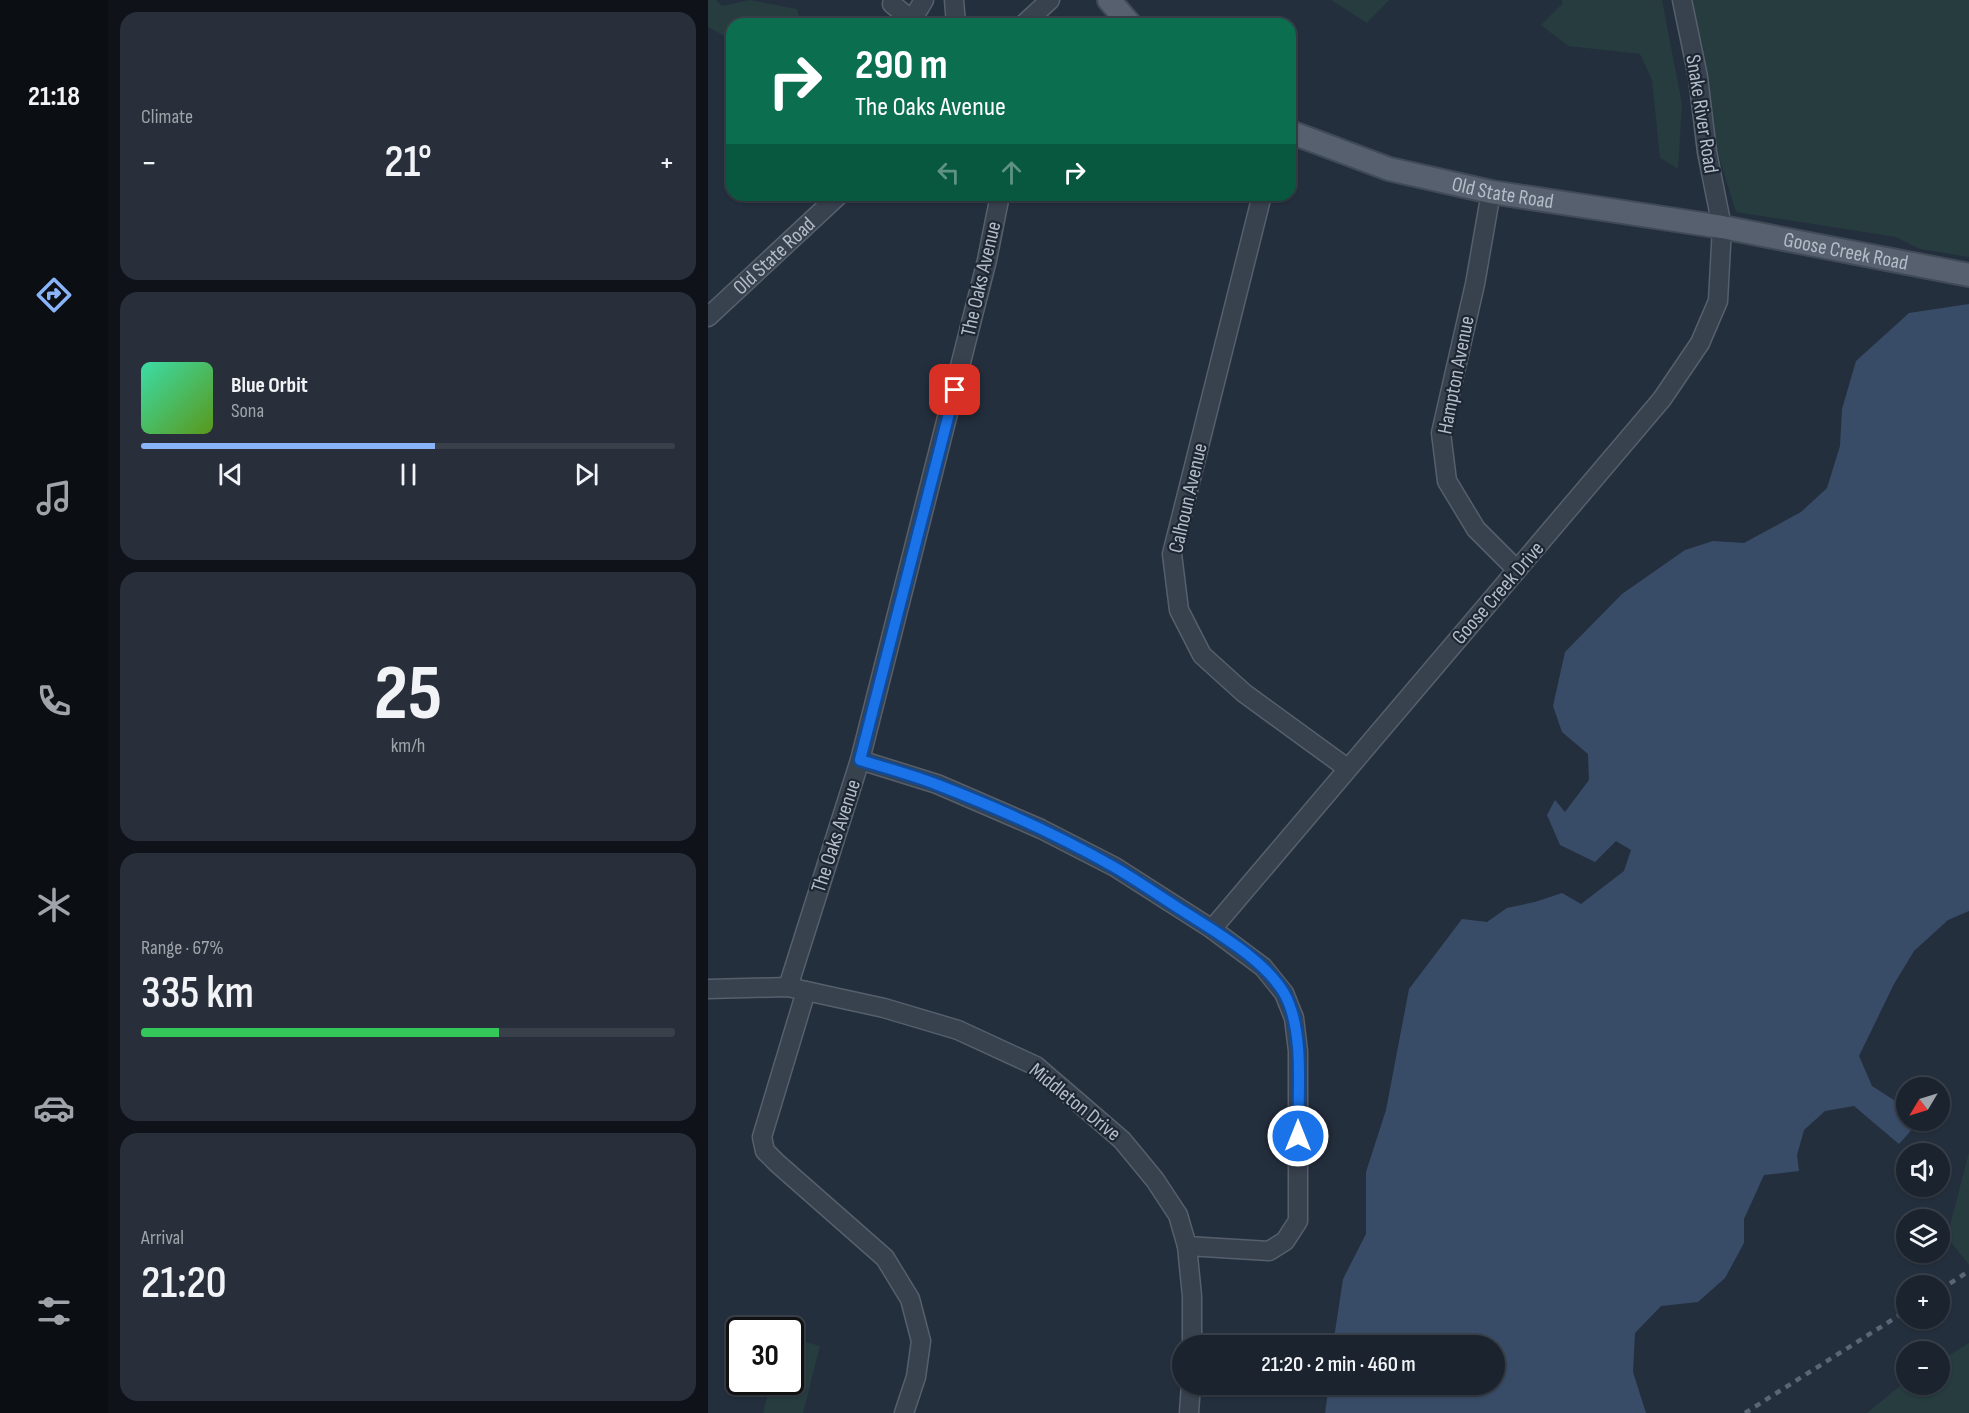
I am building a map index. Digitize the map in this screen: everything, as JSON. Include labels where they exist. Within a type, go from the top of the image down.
[{"type":"main road","points":[[1109,0],[1125,18]]},
{"type":"main road","name":"Old State Road","points":[[1296,134],[1389,169],[1491,192],[1722,227]]},
{"type":"main road","name":"Goose Creek Road","points":[[1722,227],[1969,275]]},
{"type":"street","points":[[917,18],[924,0]]},
{"type":"street","points":[[954,0],[956,18]]},
{"type":"street","points":[[1030,18],[1050,0]]},
{"type":"street","name":"Snake River Road","points":[[1682,0],[1698,77],[1707,152],[1722,227]]},
{"type":"street","points":[[892,4],[910,18]]},
{"type":"street","name":"Hampton Avenue","points":[[1491,192],[1475,284],[1441,433],[1447,481],[1476,529],[1517,570]]},
{"type":"street","name":"Old State Road","points":[[709,314],[832,201]]},
{"type":"street","name":"The Oaks Avenue","points":[[788,987],[860,760],[987,260],[999,201]]},
{"type":"street","name":"Calhoun Avenue","points":[[1261,201],[1173,554],[1179,610],[1202,655],[1244,693],[1347,768]]},
{"type":"street","name":"Goose Creek Drive","points":[[1212,929],[1662,399],[1700,343],[1718,301],[1722,227]]},
{"type":"street","points":[[860,760],[937,784],[1041,829],[1115,867],[1212,929],[1263,967],[1284,993],[1294,1018],[1298,1051],[1298,1221],[1285,1241],[1269,1251],[1187,1246]]},
{"type":"street","name":"Middleton Drive","points":[[708,989],[788,987],[884,1008],[958,1030],[1036,1066],[1122,1140],[1155,1180],[1178,1215],[1187,1246],[1192,1296],[1192,1335]]},
{"type":"street","points":[[806,991],[762,1137],[765,1151],[885,1258],[910,1299],[921,1341],[916,1377],[904,1413]]},
{"type":"street","points":[[1189,1413],[1190,1395]]},
{"type":"green space","points":[[708,0],[716,0],[722,6],[750,0],[797,9],[799,18],[726,18],[726,37],[708,27]]},
{"type":"green space","points":[[1331,0],[1389,0],[1367,23]]},
{"type":"green space","points":[[1562,0],[1662,0],[1682,104],[1678,169],[1660,158],[1652,80],[1640,54],[1568,46],[1541,25],[1562,4]]},
{"type":"green space","points":[[1693,0],[1969,0],[1969,257],[1920,249],[1896,237],[1736,212],[1717,151],[1696,33]]},
{"type":"green space","points":[[1969,1152],[1969,1265],[1950,1241],[1950,1225]]},
{"type":"green space","points":[[804,1342],[820,1346],[803,1413],[763,1413],[768,1395],[804,1395]]},
{"type":"green space","points":[[1969,1343],[1969,1413],[1867,1413],[1896,1389],[1896,1395],[1950,1395],[1950,1355]]},
{"type":"water","points":[[1969,304],[1969,911],[1948,920],[1914,951],[1894,984],[1859,1056],[1872,1086],[1896,1101],[1896,1131],[1911,1131],[1898,1143],[1854,1106],[1825,1111],[1804,1130],[1797,1155],[1799,1171],[1764,1175],[1744,1219],[1744,1243],[1725,1278],[1698,1302],[1661,1306],[1635,1333],[1633,1372],[1646,1413],[1325,1413],[1328,1395],[1505,1395],[1505,1335],[1335,1335],[1343,1279],[1366,1234],[1366,1172],[1386,1110],[1409,989],[1462,919],[1487,922],[1507,908],[1562,893],[1581,904],[1624,871],[1631,850],[1616,841],[1595,862],[1560,845],[1547,815],[1555,800],[1565,812],[1589,780],[1588,754],[1562,732],[1553,706],[1565,652],[1622,594],[1685,550],[1713,541],[1744,543],[1801,512],[1827,488],[1840,446],[1842,409],[1856,361],[1909,313]]},
{"type":"railway","points":[[1950,1283],[1969,1271]]},
{"type":"railway","points":[[1745,1413],[1896,1317]]},
{"type":"route","points":[[955,390],[860,760],[937,784],[1041,829],[1115,867],[1212,929],[1263,967],[1284,993],[1294,1018],[1298,1051],[1298,1136]]}]
